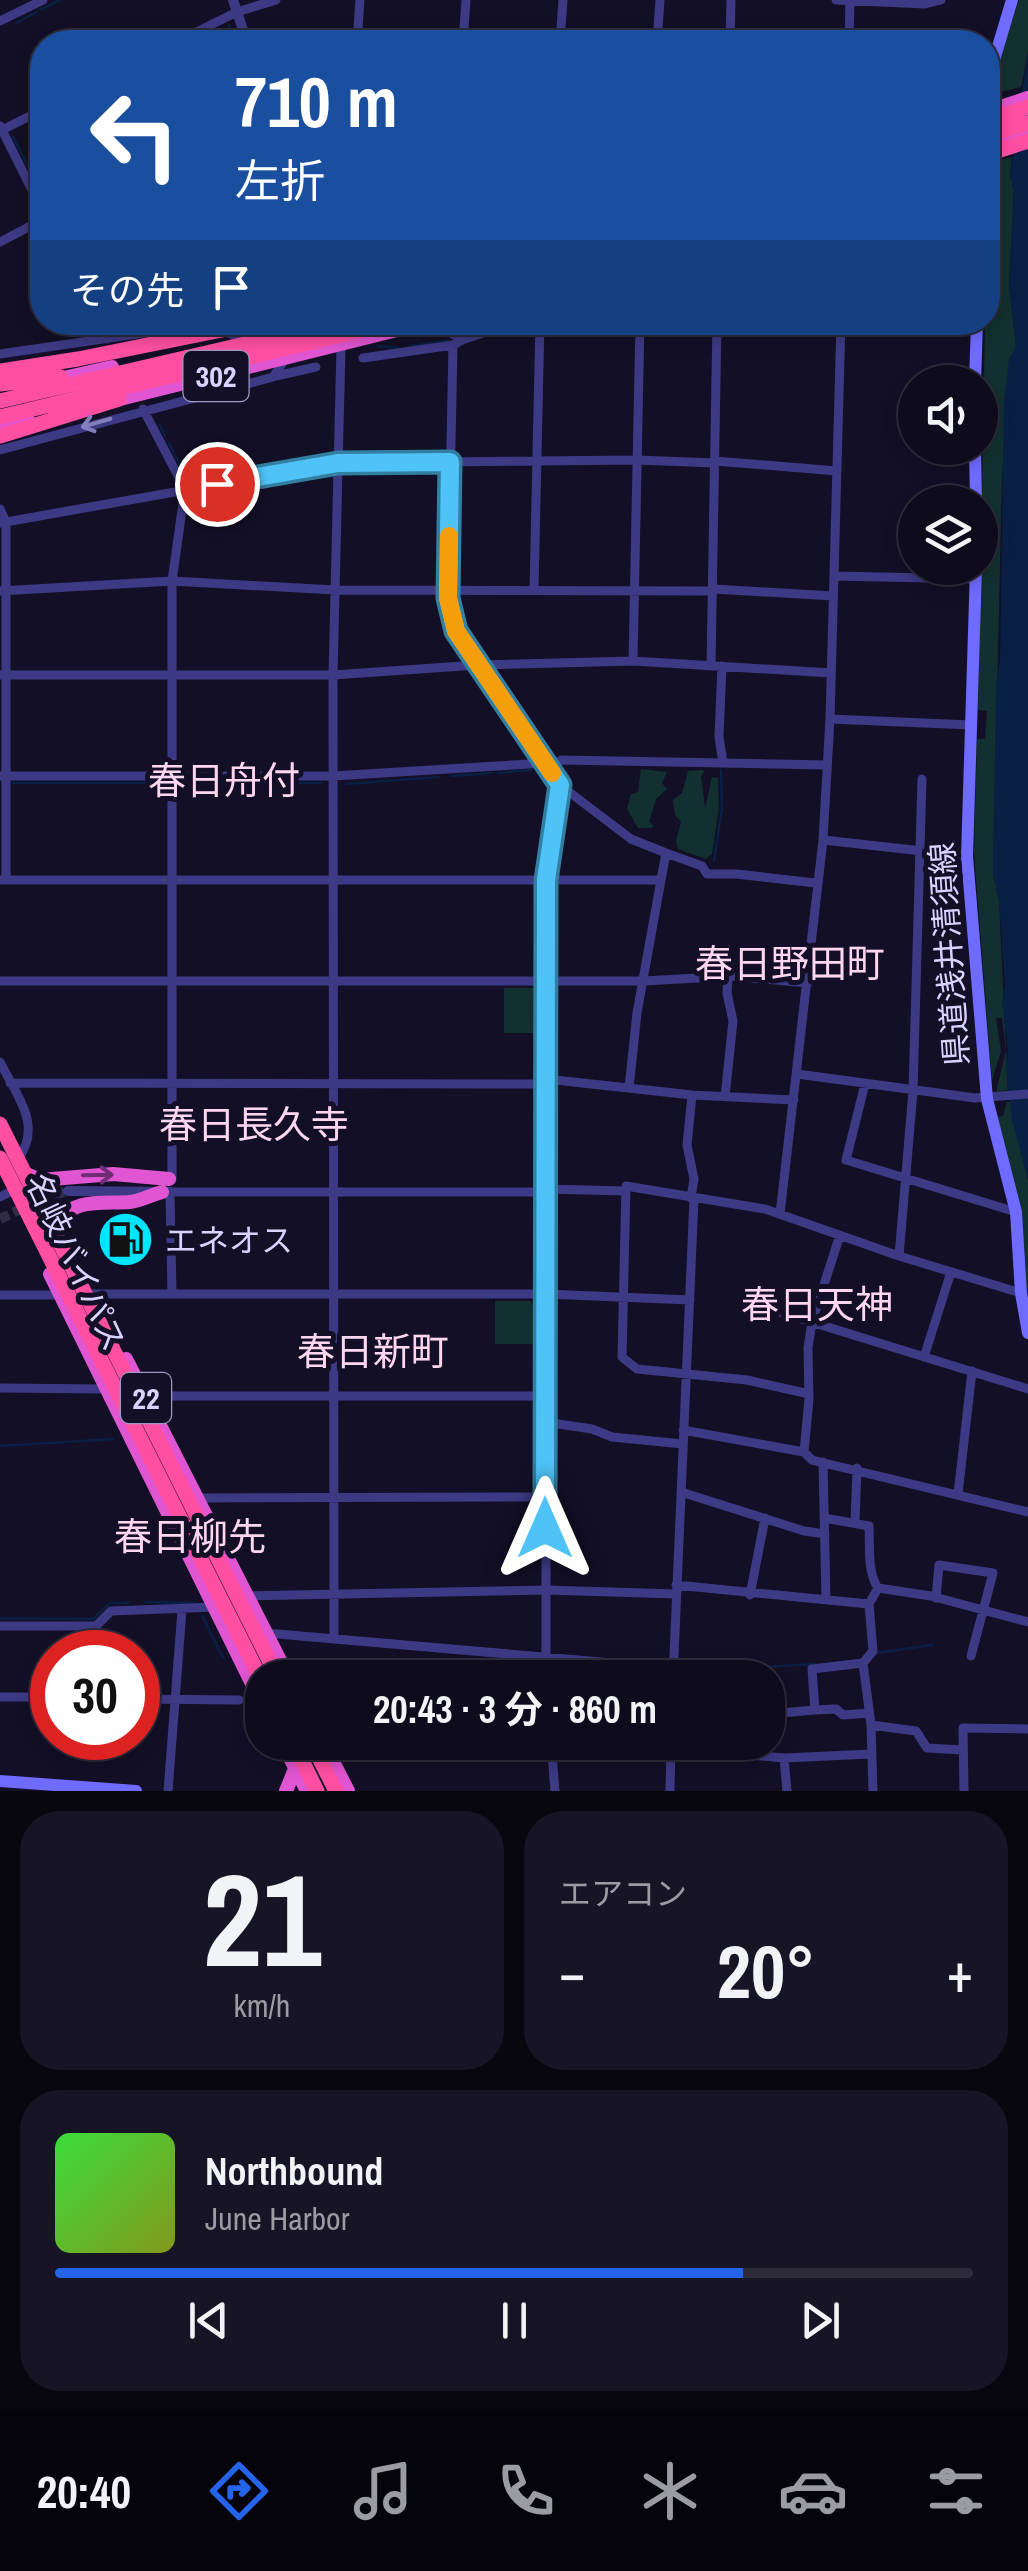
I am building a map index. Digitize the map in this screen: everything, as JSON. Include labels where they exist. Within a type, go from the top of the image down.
[{"type":"highway","points":[[1000,107],[1028,98]]},
{"type":"highway","points":[[1000,116],[1028,107]]},
{"type":"highway","points":[[1000,132],[1028,123]]},
{"type":"highway","points":[[1000,141],[1028,132]]},
{"type":"highway","points":[[1000,150],[1028,140]]},
{"type":"highway","points":[[0,370],[197,335]]},
{"type":"highway","name":"302","points":[[241,349],[273,335]]},
{"type":"highway","points":[[0,417],[291,335]]},
{"type":"highway","points":[[0,388],[321,335]]},
{"type":"highway","name":"302","points":[[0,428],[382,335]]},
{"type":"highway","points":[[0,401],[241,349]]},
{"type":"highway","points":[[0,436],[241,349]]},
{"type":"highway","points":[[0,1122],[269,1660]]},
{"type":"highway","name":"名岐バイパス","points":[[0,1122],[93,1294],[280,1660]]},
{"type":"highway","points":[[0,1158],[251,1660]]},
{"type":"highway","name":"名岐バイパス","points":[[0,1166],[6,1194],[245,1668]]},
{"type":"highway","points":[[29,1175],[40,1180],[113,1174],[171,1187]]},
{"type":"highway","points":[[56,1224],[69,1210],[88,1202],[130,1202],[171,1187]]},
{"type":"highway","points":[[291,1760],[306,1791]]},
{"type":"highway","points":[[302,1760],[317,1791]]},
{"type":"highway","points":[[321,1760],[336,1791]]},
{"type":"highway","points":[[332,1760],[348,1791]]},
{"type":"highway","points":[[286,1791],[296,1769]]},
{"type":"main road","points":[[1000,40],[1012,0]]},
{"type":"main road","points":[[976,365],[977,335]]},
{"type":"main road","name":"県道浅井清須線","points":[[976,585],[967,856],[991,1098],[1016,1212],[1021,1293],[1028,1333]]},
{"type":"main road","points":[[0,1781],[136,1791]]},
{"type":"street","points":[[0,21],[43,0]]},
{"type":"street","points":[[196,30],[235,6],[276,0]]},
{"type":"street","points":[[358,30],[360,0]]},
{"type":"street","points":[[463,30],[466,0]]},
{"type":"street","points":[[561,30],[563,0]]},
{"type":"street","points":[[659,30],[660,0]]},
{"type":"street","points":[[730,30],[731,0]]},
{"type":"street","points":[[836,0],[924,4],[940,0]]},
{"type":"street","points":[[849,30],[850,0]]},
{"type":"street","points":[[235,6],[243,30]]},
{"type":"street","points":[[30,116],[1,129],[30,186]]},
{"type":"street","points":[[0,242],[30,226]]},
{"type":"street","points":[[104,335],[107,340]]},
{"type":"street","points":[[0,354],[139,335]]},
{"type":"street","points":[[224,335],[241,349]]},
{"type":"street","points":[[334,1639],[333,676],[340,335]]},
{"type":"street","points":[[448,335],[458,343]]},
{"type":"street","points":[[363,358],[458,343],[480,335]]},
{"type":"street","points":[[534,589],[540,335]]},
{"type":"street","points":[[633,661],[640,335]]},
{"type":"street","points":[[717,335],[713,590],[723,763]]},
{"type":"street","points":[[780,1214],[823,840],[841,335]]},
{"type":"street","points":[[458,343],[450,462],[448,590],[456,631],[477,664],[560,785],[631,838],[702,866],[707,874],[816,883]]},
{"type":"street","points":[[273,377],[284,360]]},
{"type":"street","points":[[0,450],[316,368]]},
{"type":"street","points":[[143,410],[185,490],[172,581],[172,1294]]},
{"type":"street","points":[[3,522],[338,463],[637,460],[837,471]]},
{"type":"street","points":[[0,509],[3,880],[661,880]]},
{"type":"street","points":[[834,576],[898,575]]},
{"type":"street","points":[[3,590],[172,581],[335,590],[634,588],[833,596]]},
{"type":"street","points":[[3,675],[333,676],[477,664],[633,661],[831,674]]},
{"type":"street","points":[[830,719],[971,725]]},
{"type":"street","points":[[3,776],[333,776],[547,766],[561,760],[827,765]]},
{"type":"street","points":[[899,1256],[913,1091],[922,779]]},
{"type":"street","points":[[544,1659],[546,880],[560,785]]},
{"type":"street","points":[[823,840],[967,856]]},
{"type":"street","points":[[629,1088],[636,1014],[666,853]]},
{"type":"street","points":[[0,981],[546,982],[728,976],[808,983]]},
{"type":"street","points":[[725,1096],[733,1021],[728,976]]},
{"type":"street","points":[[0,1062],[29,1123],[31,1134],[20,1157]]},
{"type":"street","points":[[797,1074],[991,1098],[1028,1094]]},
{"type":"street","points":[[10,1083],[546,1081],[794,1100]]},
{"type":"street","points":[[865,1084],[846,1160],[1016,1212]]},
{"type":"street","points":[[674,1660],[694,1178],[687,1145],[692,1095]]},
{"type":"street","points":[[809,1394],[747,1380],[628,1366],[622,1357],[626,1186],[765,1208],[899,1256],[1021,1293]]},
{"type":"street","points":[[68,1191],[171,1187],[333,1192],[626,1190]]},
{"type":"street","points":[[804,1452],[812,1322],[840,1235]]},
{"type":"street","points":[[924,1356],[951,1272]]},
{"type":"street","points":[[93,1294],[546,1294],[690,1300]]},
{"type":"street","points":[[0,1295],[60,1296]]},
{"type":"street","points":[[753,1304],[1028,1389]]},
{"type":"street","points":[[958,1494],[972,1372]]},
{"type":"street","points":[[0,1388],[106,1390]]},
{"type":"street","points":[[145,1396],[546,1396]]},
{"type":"street","points":[[545,1422],[592,1429],[612,1437],[682,1444]]},
{"type":"street","points":[[683,1430],[804,1452],[812,1460],[1028,1512]]},
{"type":"street","points":[[824,1462],[826,1599]]},
{"type":"street","points":[[855,1522],[857,1468]]},
{"type":"street","points":[[680,1492],[825,1534]]},
{"type":"street","points":[[197,1498],[545,1498]]},
{"type":"street","points":[[750,1595],[765,1518]]},
{"type":"street","points":[[824,1518],[869,1526],[870,1566],[878,1588],[936,1598],[1028,1622]]},
{"type":"street","points":[[936,1598],[939,1564],[993,1573],[971,1656]]},
{"type":"street","points":[[815,1710],[812,1669],[863,1663],[873,1651],[869,1604],[878,1588]]},
{"type":"street","points":[[247,1596],[676,1590],[869,1604]]},
{"type":"street","points":[[0,1626],[96,1626],[112,1610],[216,1607]]},
{"type":"street","points":[[168,1791],[182,1610]]},
{"type":"street","points":[[266,1633],[553,1660]]},
{"type":"street","points":[[863,1663],[871,1725],[873,1791]]},
{"type":"street","points":[[0,1697],[30,1698]]},
{"type":"street","points":[[160,1699],[239,1700]]},
{"type":"street","points":[[785,1713],[836,1709],[843,1715],[869,1712]]},
{"type":"street","points":[[871,1725],[916,1731],[927,1748],[963,1750]]},
{"type":"street","points":[[964,1791],[964,1728],[1028,1729]]},
{"type":"street","points":[[785,1758],[871,1754]]},
{"type":"street","points":[[552,1760],[555,1791]]},
{"type":"street","points":[[670,1791],[671,1760]]},
{"type":"street","points":[[784,1760],[788,1791]]},
{"type":"green space","points":[[1019,0],[1028,0],[1028,52],[1021,87],[1000,92],[1000,58]]},
{"type":"green space","points":[[1012,157],[1009,285],[1016,346],[1008,381],[1002,479],[993,874],[999,900],[1008,1090],[996,1092],[1006,1050],[1002,1018],[996,1018],[1001,1051],[992,1081],[974,852],[977,739],[985,739],[987,711],[978,710],[980,585],[998,585],[998,485],[982,485],[982,465],[998,465],[998,365],[984,365],[985,335],[1000,335],[1000,160]]},
{"type":"green space","points":[[641,769],[667,772],[662,783],[667,789],[656,799],[651,828],[638,828],[627,809],[631,794],[638,792]]},
{"type":"green space","points":[[688,771],[705,771],[701,776],[705,808],[712,777],[718,778],[719,808],[712,854],[706,859],[678,849],[681,822],[675,815],[673,800],[682,793]]},
{"type":"green space","points":[[504,988],[534,988],[537,1033],[504,1033]]},
{"type":"green space","points":[[1007,1102],[1028,1180],[1028,1303],[1022,1214],[998,1117],[1003,1116]]},
{"type":"green space","points":[[495,1301],[530,1301],[534,1306],[534,1344],[495,1344]]},
{"type":"water","points":[[1028,52],[1028,1180],[1012,1120],[1006,1068],[1008,1049],[1002,1002],[1005,985],[999,900],[993,874],[1004,400],[1009,359],[1016,346],[1009,285],[1014,190],[1010,176]]},
{"type":"waterway","points":[[40,10],[60,0]]},
{"type":"waterway","points":[[16,23],[37,12]]},
{"type":"waterway","points":[[229,25],[231,30]]},
{"type":"waterway","points":[[13,137],[30,170]]},
{"type":"waterway","points":[[410,346],[446,341]]},
{"type":"waterway","points":[[378,346],[398,348]]},
{"type":"waterway","points":[[160,425],[165,436]]},
{"type":"waterway","points":[[169,443],[188,481]]},
{"type":"waterway","points":[[291,479],[330,472]]},
{"type":"waterway","points":[[260,484],[279,481]]},
{"type":"waterway","points":[[221,491],[241,488]]},
{"type":"waterway","points":[[195,496],[217,492]]},
{"type":"waterway","points":[[498,773],[531,770]]},
{"type":"waterway","points":[[714,861],[722,808],[721,770]]},
{"type":"waterway","points":[[451,776],[491,773]]},
{"type":"waterway","points":[[346,784],[439,777]]},
{"type":"waterway","points":[[13,783],[162,783]]},
{"type":"waterway","points":[[181,783],[322,783]]},
{"type":"waterway","points":[[0,1446],[113,1439]]},
{"type":"waterway","points":[[145,1602],[194,1603]]},
{"type":"waterway","points":[[0,1618],[93,1619],[110,1603],[129,1603]]},
{"type":"waterway","points":[[202,1615],[223,1658]]},
{"type":"waterway","points":[[877,1653],[932,1645]]},
{"type":"waterway","points":[[785,1666],[816,1664]]},
{"type":"tunnel","points":[[0,1219],[68,1191]]},
{"type":"slow traffic","points":[[449,536],[448,598],[456,631],[552,773]]},
{"type":"place","name":"エネオス","points":[[126,1240]]},
{"type":"district","name":"春日舟付","points":[[224,780]]},
{"type":"district","name":"春日野田町","points":[[790,963]]},
{"type":"district","name":"春日長久寺","points":[[254,1124]]},
{"type":"district","name":"春日天神","points":[[817,1304]]},
{"type":"district","name":"春日新町","points":[[373,1351]]},
{"type":"district","name":"春日柳先","points":[[190,1536]]},
{"type":"route","points":[[217,484],[338,463],[450,462],[448,598],[456,631],[560,785],[546,880],[545,1528]]}]
